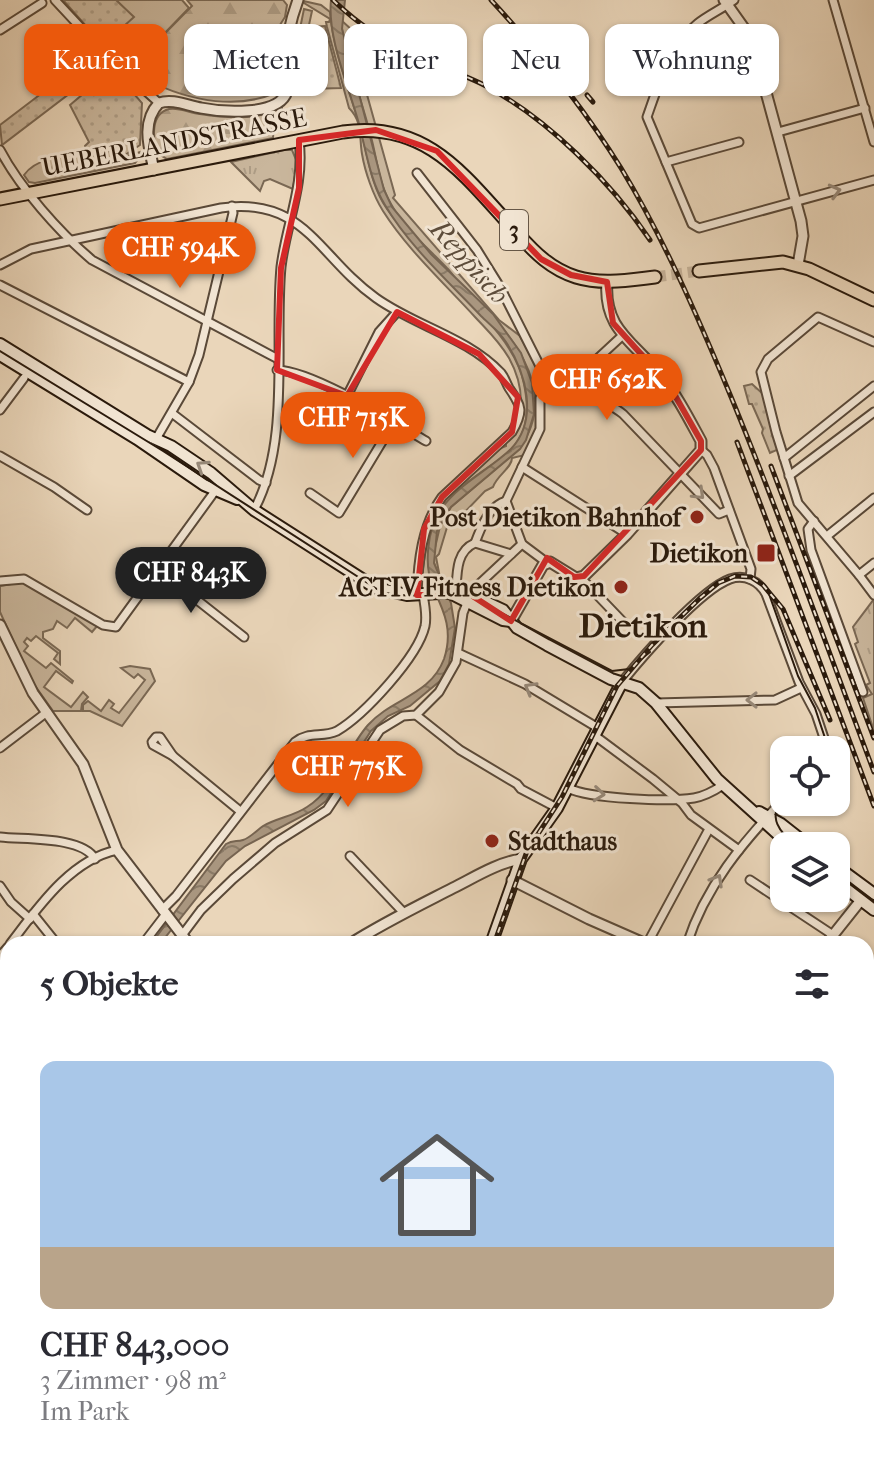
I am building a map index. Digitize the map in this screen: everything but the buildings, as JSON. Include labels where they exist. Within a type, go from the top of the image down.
[{"type":"main road","name":"UEBERLANDSTRASSE","points":[[0,199],[299,140],[356,130],[376,130],[422,142],[447,159],[530,247],[555,268],[578,277],[607,282],[655,277]]},
{"type":"main road","name":"UEBERLANDSTRASSE","points":[[0,192],[30,193]]},
{"type":"main road","name":"UEBERLANDSTRASSE","points":[[0,206],[25,200],[30,193]]},
{"type":"main road","points":[[699,271],[776,262],[798,265],[874,300]]},
{"type":"main road","points":[[0,344],[215,475],[254,510],[376,588],[395,594],[454,590],[471,595],[503,620],[511,621],[517,628],[547,645],[601,674],[639,688],[656,703],[723,785],[749,808],[786,832]]},
{"type":"main road","points":[[0,355],[215,491],[242,501]]},
{"type":"main road","points":[[154,451],[156,439]]},
{"type":"main road","points":[[494,936],[521,859],[557,808],[622,682]]},
{"type":"main road","points":[[766,820],[778,832]]},
{"type":"main road","points":[[850,876],[871,892],[861,900]]},
{"type":"main road","points":[[850,892],[874,910]]},
{"type":"street","points":[[55,0],[110,59],[159,103]]},
{"type":"street","points":[[833,0],[874,142]]},
{"type":"street","points":[[698,24],[729,2],[742,24]]},
{"type":"street","points":[[0,30],[42,3]]},
{"type":"street","points":[[154,170],[148,127],[152,112],[159,103],[168,101],[202,109],[231,111],[264,108],[278,103],[287,92],[287,43],[296,5]]},
{"type":"street","points":[[655,96],[647,117],[695,227],[874,180]]},
{"type":"street","points":[[768,96],[803,236],[798,265]]},
{"type":"street","points":[[778,132],[865,108]]},
{"type":"street","points":[[254,510],[266,483],[273,454],[281,268],[301,174],[299,140]]},
{"type":"street","points":[[666,162],[739,142]]},
{"type":"street","points":[[0,150],[30,193],[71,241],[92,260],[278,359]]},
{"type":"street","points":[[417,173],[477,250],[500,287],[548,382]]},
{"type":"street","points":[[156,439],[189,382],[207,322],[233,213],[232,206]]},
{"type":"street","points":[[0,265],[31,249],[232,206],[267,208],[301,225],[348,274],[397,312],[479,354],[503,375],[517,395],[520,406],[519,418],[512,432],[442,497],[429,516],[423,536],[425,629],[397,674],[339,730],[310,734],[295,742],[176,896],[149,936]]},
{"type":"street","points":[[607,282],[608,311],[613,323],[669,385],[701,441],[701,450],[711,462],[752,573],[750,579]]},
{"type":"street","points":[[0,285],[189,382]]},
{"type":"street","points":[[347,396],[379,332],[397,312]]},
{"type":"street","points":[[874,342],[820,317],[764,363],[761,372],[798,503],[874,595]]},
{"type":"street","points":[[623,335],[574,378],[548,382],[540,393],[540,429],[506,501],[522,544],[546,562],[554,563],[574,577],[580,577],[627,534],[701,450]]},
{"type":"street","points":[[277,370],[295,372],[347,396],[426,441]]},
{"type":"street","points":[[0,410],[24,378]]},
{"type":"street","points":[[574,378],[588,393],[623,414],[719,514],[729,510]]},
{"type":"street","points":[[784,458],[874,386]]},
{"type":"street","points":[[789,476],[874,412]]},
{"type":"street","points":[[173,414],[266,483]]},
{"type":"street","points":[[310,493],[339,513],[394,422]]},
{"type":"street","points":[[0,456],[87,510]]},
{"type":"street","points":[[522,467],[627,534]]},
{"type":"street","points":[[0,581],[24,579],[103,625],[118,626],[215,491]]},
{"type":"street","points":[[827,536],[874,498]]},
{"type":"street","points":[[454,590],[462,552],[475,543],[489,514],[499,503],[506,501]]},
{"type":"street","points":[[814,521],[808,531],[811,550],[863,692]]},
{"type":"street","points":[[475,543],[511,554]]},
{"type":"street","points":[[180,930],[275,843],[327,810],[380,730],[403,716],[416,715],[439,692],[452,672],[458,653],[463,613],[471,595],[522,544]]},
{"type":"street","points":[[511,621],[546,562]]},
{"type":"street","points":[[859,575],[874,563]]},
{"type":"street","points":[[161,567],[244,637]]},
{"type":"street","points":[[580,577],[624,623]]},
{"type":"street","points":[[622,682],[706,595],[731,579],[750,579],[765,592],[801,688],[816,714],[823,736]]},
{"type":"street","points":[[0,625],[23,676],[72,745],[89,775],[117,850],[184,936]]},
{"type":"street","points":[[458,653],[525,684],[596,731],[709,829],[739,850]]},
{"type":"street","points":[[656,703],[775,700],[801,688]]},
{"type":"street","points":[[0,748],[47,712]]},
{"type":"street","points":[[416,715],[460,750],[557,808]]},
{"type":"street","points":[[173,756],[240,811]]},
{"type":"street","points":[[568,788],[677,800],[699,797],[723,785]]},
{"type":"street","points":[[690,936],[727,863],[770,815]]},
{"type":"street","points":[[651,936],[709,829]]},
{"type":"street","points":[[0,837],[63,842],[90,851],[95,859]]},
{"type":"street","points":[[16,936],[66,879],[95,859],[117,850]]},
{"type":"street","points":[[350,856],[404,913]]},
{"type":"street","points":[[364,936],[505,863],[521,859]]},
{"type":"street","points":[[512,880],[628,936]]},
{"type":"street","points":[[750,880],[770,893]]},
{"type":"street","points":[[0,886],[11,902],[32,917],[50,936]]},
{"type":"street","points":[[799,912],[833,935],[861,900]]},
{"type":"highlighted area","points":[[376,130],[437,151],[541,259],[571,275],[607,282],[613,323],[669,385],[701,441],[701,450],[584,576],[574,577],[547,558],[511,621],[471,595],[417,595],[424,529],[442,497],[512,432],[518,397],[479,354],[397,312],[347,396],[277,370],[281,268],[299,188],[299,140]]},
{"type":"green space","points":[[63,0],[116,0],[134,17],[126,24],[84,24]]},
{"type":"green space","points":[[116,0],[182,0],[189,8],[168,30],[168,24],[126,24],[133,17]]},
{"type":"green space","points":[[187,0],[283,0],[287,5],[281,24],[184,24],[184,95],[168,89],[168,30],[192,6]]},
{"type":"green space","points":[[299,0],[321,5],[330,12],[344,74],[344,90],[326,22],[330,19]]},
{"type":"green space","points":[[304,9],[312,11],[309,24],[301,24]]},
{"type":"green space","points":[[328,38],[341,88],[328,88]]},
{"type":"green space","points":[[38,96],[66,96],[2,145],[0,125]]},
{"type":"green space","points":[[81,96],[136,96],[142,103],[140,145],[125,155],[119,148],[86,158],[85,146],[89,142],[70,105]]},
{"type":"green space","points":[[189,96],[266,96],[238,101]]},
{"type":"green space","points":[[346,96],[351,96],[381,200],[415,245],[500,335],[519,367],[524,384],[526,414],[521,436],[509,451],[467,483],[447,504],[434,530],[431,575],[422,577],[427,540],[435,515],[451,494],[506,446],[520,413],[520,390],[514,368],[497,341],[414,252],[379,205],[367,176],[358,124]]},
{"type":"green space","points":[[359,96],[367,96],[395,195],[393,198],[499,320],[520,336],[542,377],[537,394],[537,432],[525,455],[512,458],[493,487],[463,514],[451,514],[436,557],[441,583],[434,563],[434,552],[441,522],[451,507],[519,449],[531,426],[535,403],[532,381],[524,360],[496,320],[396,213],[380,178]]},
{"type":"green space","points":[[282,107],[274,122],[273,138],[167,159],[157,153],[154,134],[156,121],[169,109],[242,117],[263,115]]},
{"type":"green space","points":[[114,148],[123,157],[140,152],[140,157],[135,163],[35,183],[29,182],[24,175],[32,167],[53,158]]},
{"type":"green space","points":[[292,150],[297,162],[293,189],[270,179],[264,181],[260,191],[231,162]]},
{"type":"green space","points":[[752,384],[763,394],[779,449],[770,453],[744,386]]},
{"type":"green space","points":[[23,582],[98,625],[92,632],[75,618],[67,628],[57,621],[53,629],[43,632],[43,638],[60,651],[60,664],[54,659],[58,653],[36,636],[24,642],[28,646],[24,651],[46,668],[51,663],[73,681],[56,671],[44,687],[71,707],[83,692],[88,697],[81,711],[53,711],[31,680],[0,612],[0,586]]},
{"type":"green space","points":[[874,599],[874,731],[863,698],[872,694],[866,685],[870,683],[855,644],[858,642],[853,627]]},
{"type":"green space","points":[[121,668],[150,669],[155,681],[122,726],[90,711],[83,711],[83,705],[88,701],[101,711],[109,700],[114,704],[111,708],[119,713],[145,680],[138,674],[134,678]]},
{"type":"water","points":[[331,0],[345,0],[342,29],[344,75],[335,46]]},
{"type":"water","points":[[350,96],[359,96],[384,190],[392,207],[431,254],[493,314],[521,353],[532,383],[534,414],[520,449],[451,507],[437,531],[434,563],[451,603],[455,628],[449,664],[440,681],[410,706],[388,716],[371,731],[326,801],[245,846],[226,861],[166,936],[157,936],[226,844],[246,839],[263,826],[302,810],[317,799],[368,725],[388,708],[420,689],[438,671],[447,649],[448,631],[428,570],[428,548],[433,526],[449,499],[511,449],[525,424],[524,382],[513,354],[497,331],[417,249],[395,220],[372,176]]},
{"type":"tunnel","points":[[655,277],[699,271]]},
{"type":"tram line","points":[[0,351],[163,451],[380,591],[473,598],[612,671],[629,669],[650,652]]},
{"type":"tram line","points":[[763,585],[824,736]]},
{"type":"tram line","points":[[776,816],[782,832]]},
{"type":"tram line","points":[[850,883],[874,901]]},
{"type":"railway","points":[[333,0],[391,44],[486,86],[532,116],[597,174],[650,240]]},
{"type":"railway","points":[[491,0],[543,60],[591,123],[637,195],[666,250],[748,439],[874,772]]},
{"type":"railway","points":[[588,96],[593,102]]},
{"type":"railway","points":[[737,442],[874,806]]},
{"type":"railway","points":[[771,466],[874,738]]},
{"type":"railway","points":[[497,936],[527,851],[562,797],[617,686],[652,645],[718,583],[735,576],[751,577],[763,585],[783,609],[830,720]]},
{"type":"place","name":"Post Dietikon Bahnhof","points":[[697,517]]},
{"type":"place","name":"Dietikon","points":[[766,553]]},
{"type":"place","name":"ACTIV Fitness Dietikon","points":[[621,587]]},
{"type":"place","name":"Stadthaus","points":[[492,841]]},
{"type":"district","name":"Dietikon","points":[[643,625]]},
{"type":"water label","name":"Reppisch","points":[[470,261]]}]
